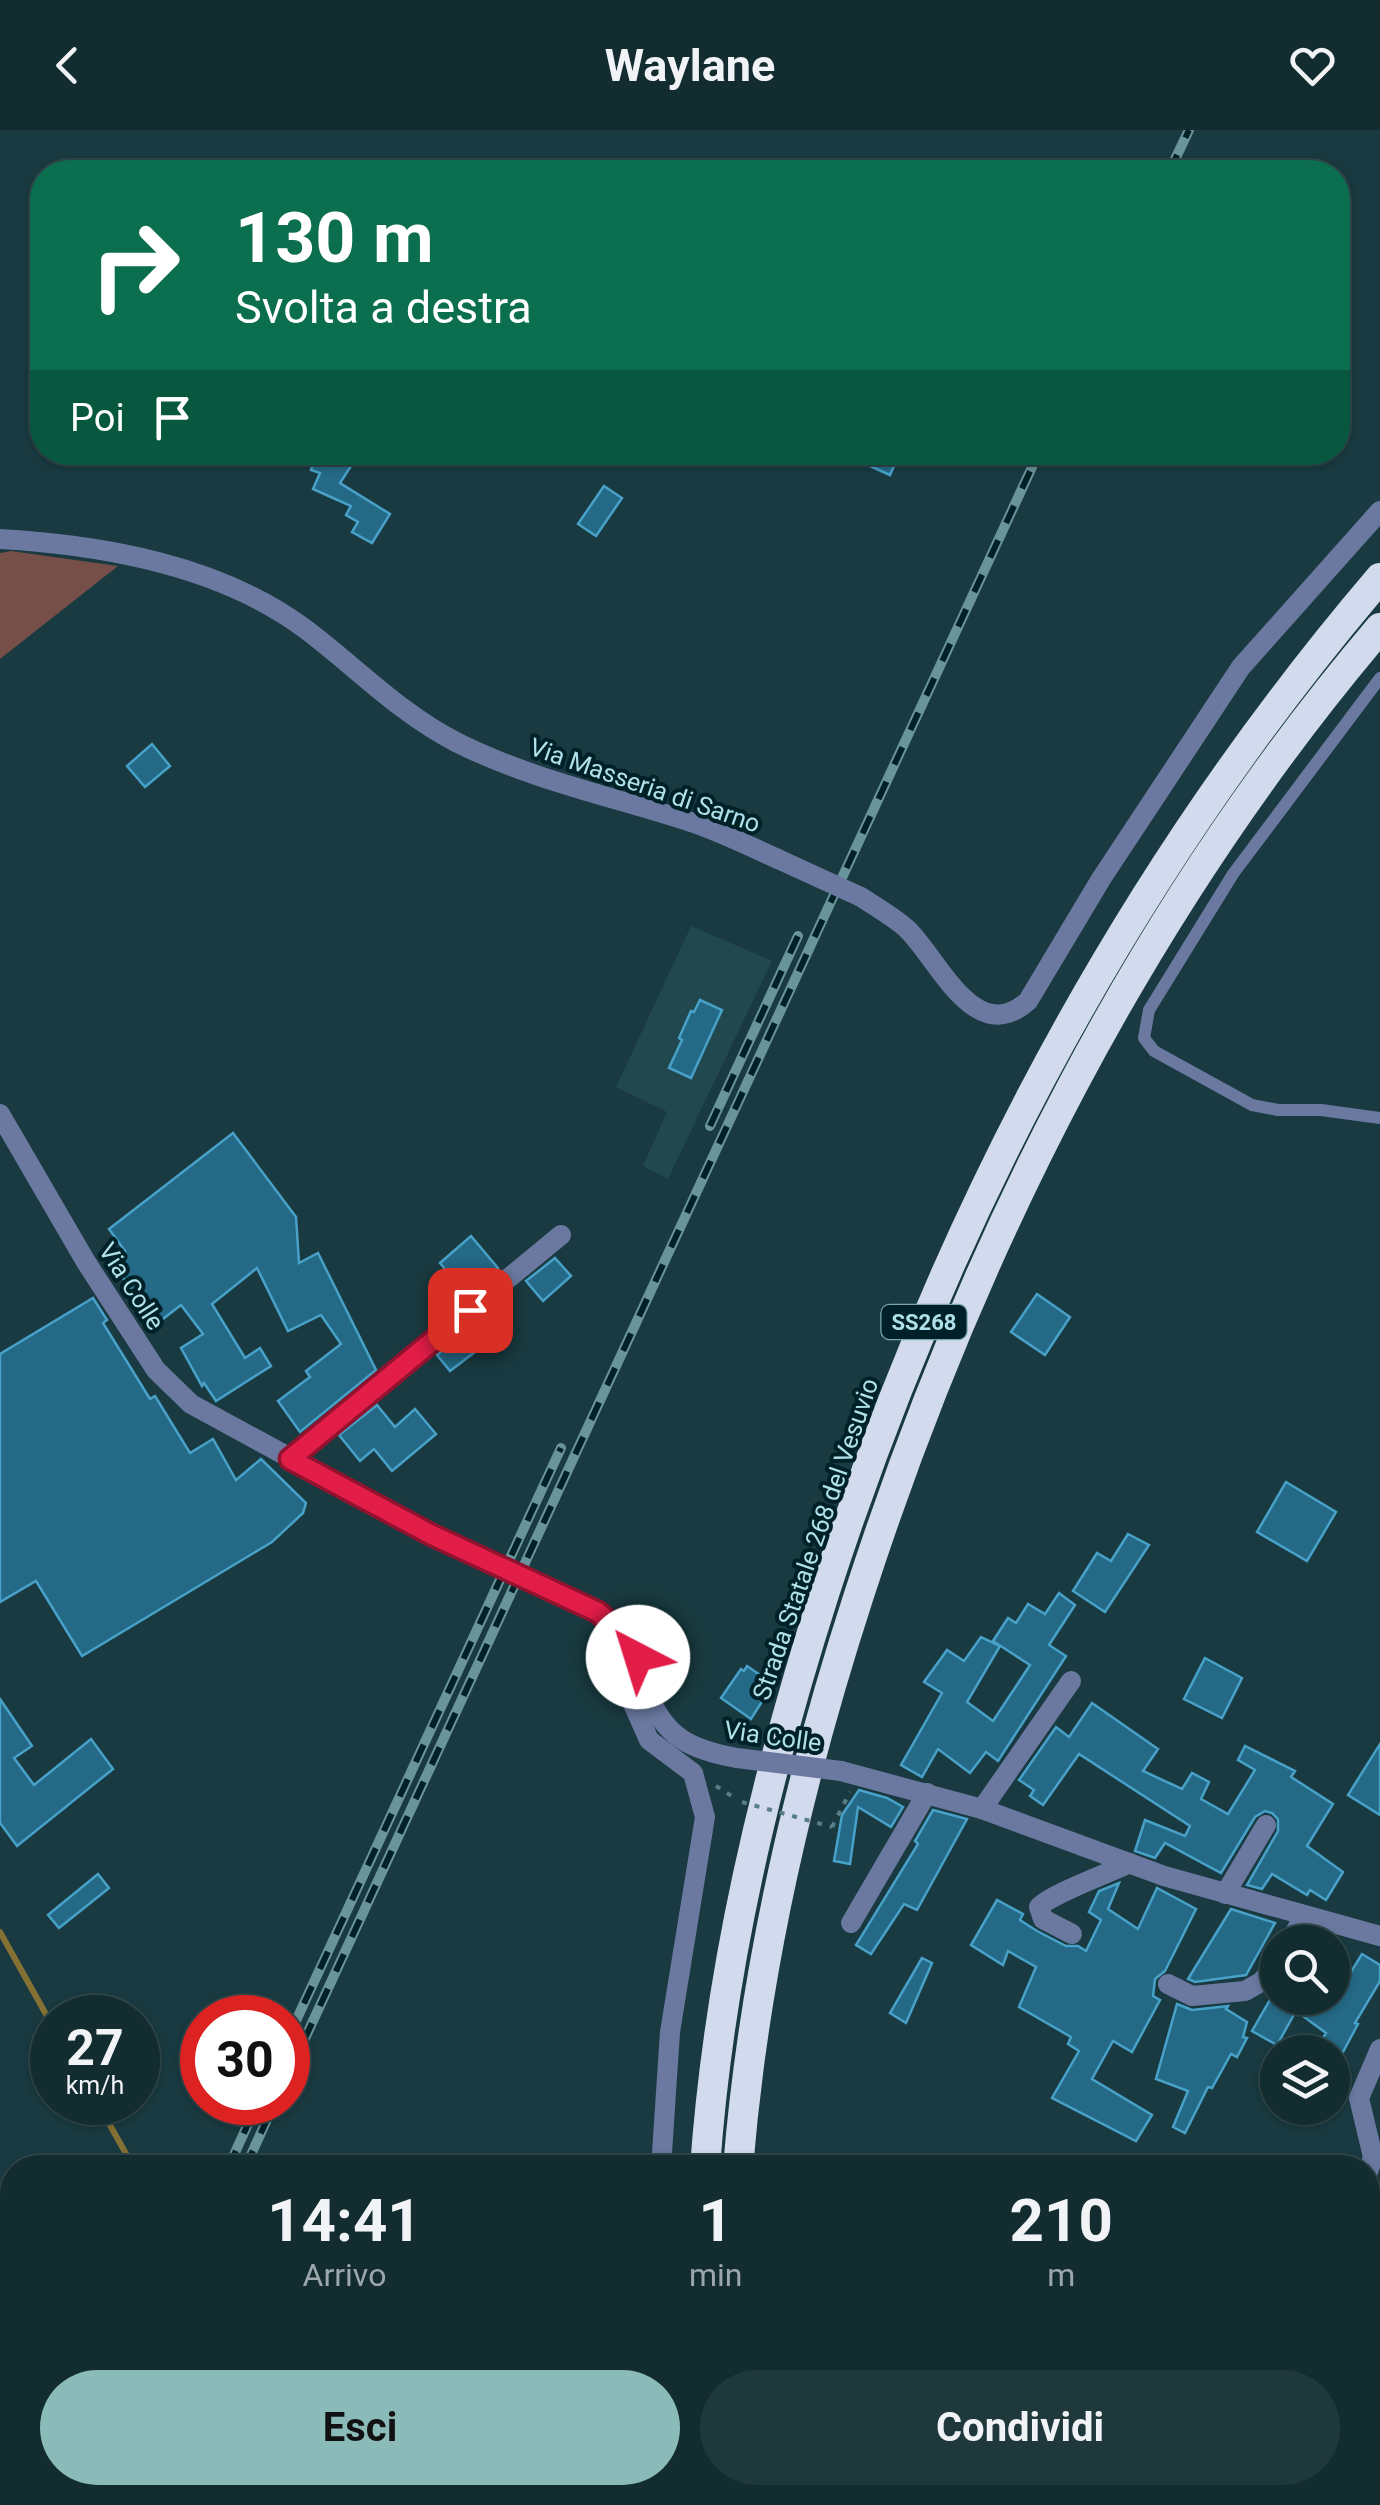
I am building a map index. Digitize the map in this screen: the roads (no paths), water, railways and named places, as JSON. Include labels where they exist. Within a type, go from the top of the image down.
[{"type":"highway","name":"Strada Statale 268 del Vesuvio","points":[[706,2155],[724,2000],[755,1842],[782,1734],[849,1517],[930,1306],[1016,1121],[1146,893],[1237,758],[1380,578]]},
{"type":"highway","name":"SS268","points":[[740,2155],[758,1997],[790,1831],[834,1672],[880,1530],[960,1321],[1046,1134],[1173,912],[1266,774],[1380,628]]},
{"type":"street","name":"Via Masseria di Sarno","points":[[0,539],[68,546],[154,563],[256,598],[303,627],[399,705],[456,742],[570,785],[697,824],[861,897],[908,929],[956,993],[986,1012],[1002,1014],[1016,1011],[1028,1001],[1101,879],[1241,667],[1380,511]]},
{"type":"street","name":"Via Colle","points":[[0,1114],[86,1262],[171,1388],[191,1404],[432,1535],[598,1612],[628,1640],[662,1722],[681,1741],[706,1753],[850,1773],[982,1808],[1225,1894],[1380,1936]]},
{"type":"street","points":[[290,1459],[561,1236]]},
{"type":"street","points":[[628,1640],[625,1656],[636,1711],[649,1740],[693,1773],[705,1817],[670,2032],[662,2155]]},
{"type":"street","points":[[982,1808],[1071,1681]]},
{"type":"street","points":[[851,1923],[927,1793]]},
{"type":"street","points":[[1225,1894],[1266,1825]]},
{"type":"street","points":[[1072,1934],[1042,1918],[1038,1908],[1047,1899],[1130,1863]]},
{"type":"street","points":[[1299,1925],[1304,1917]]},
{"type":"street","points":[[1168,1984],[1192,1996],[1245,1990],[1260,1983]]},
{"type":"street","points":[[1373,2155],[1359,2098],[1380,2049]]},
{"type":"lane","points":[[1380,678],[1233,874],[1149,1010],[1144,1038],[1154,1051],[1252,1104],[1278,1110],[1321,1110],[1380,1118]]},
{"type":"waterway","points":[[0,1932],[35,1995]]},
{"type":"waterway","points":[[110,2125],[127,2155]]},
{"type":"railway","points":[[1175,160],[1189,130]]},
{"type":"railway","points":[[310,2027],[1033,465]]},
{"type":"railway","points":[[710,1126],[798,936]]},
{"type":"railway","points":[[308,1995],[561,1448]]},
{"type":"railway","points":[[234,2155],[248,2125]]},
{"type":"railway","points":[[251,2155],[265,2125]]}]
